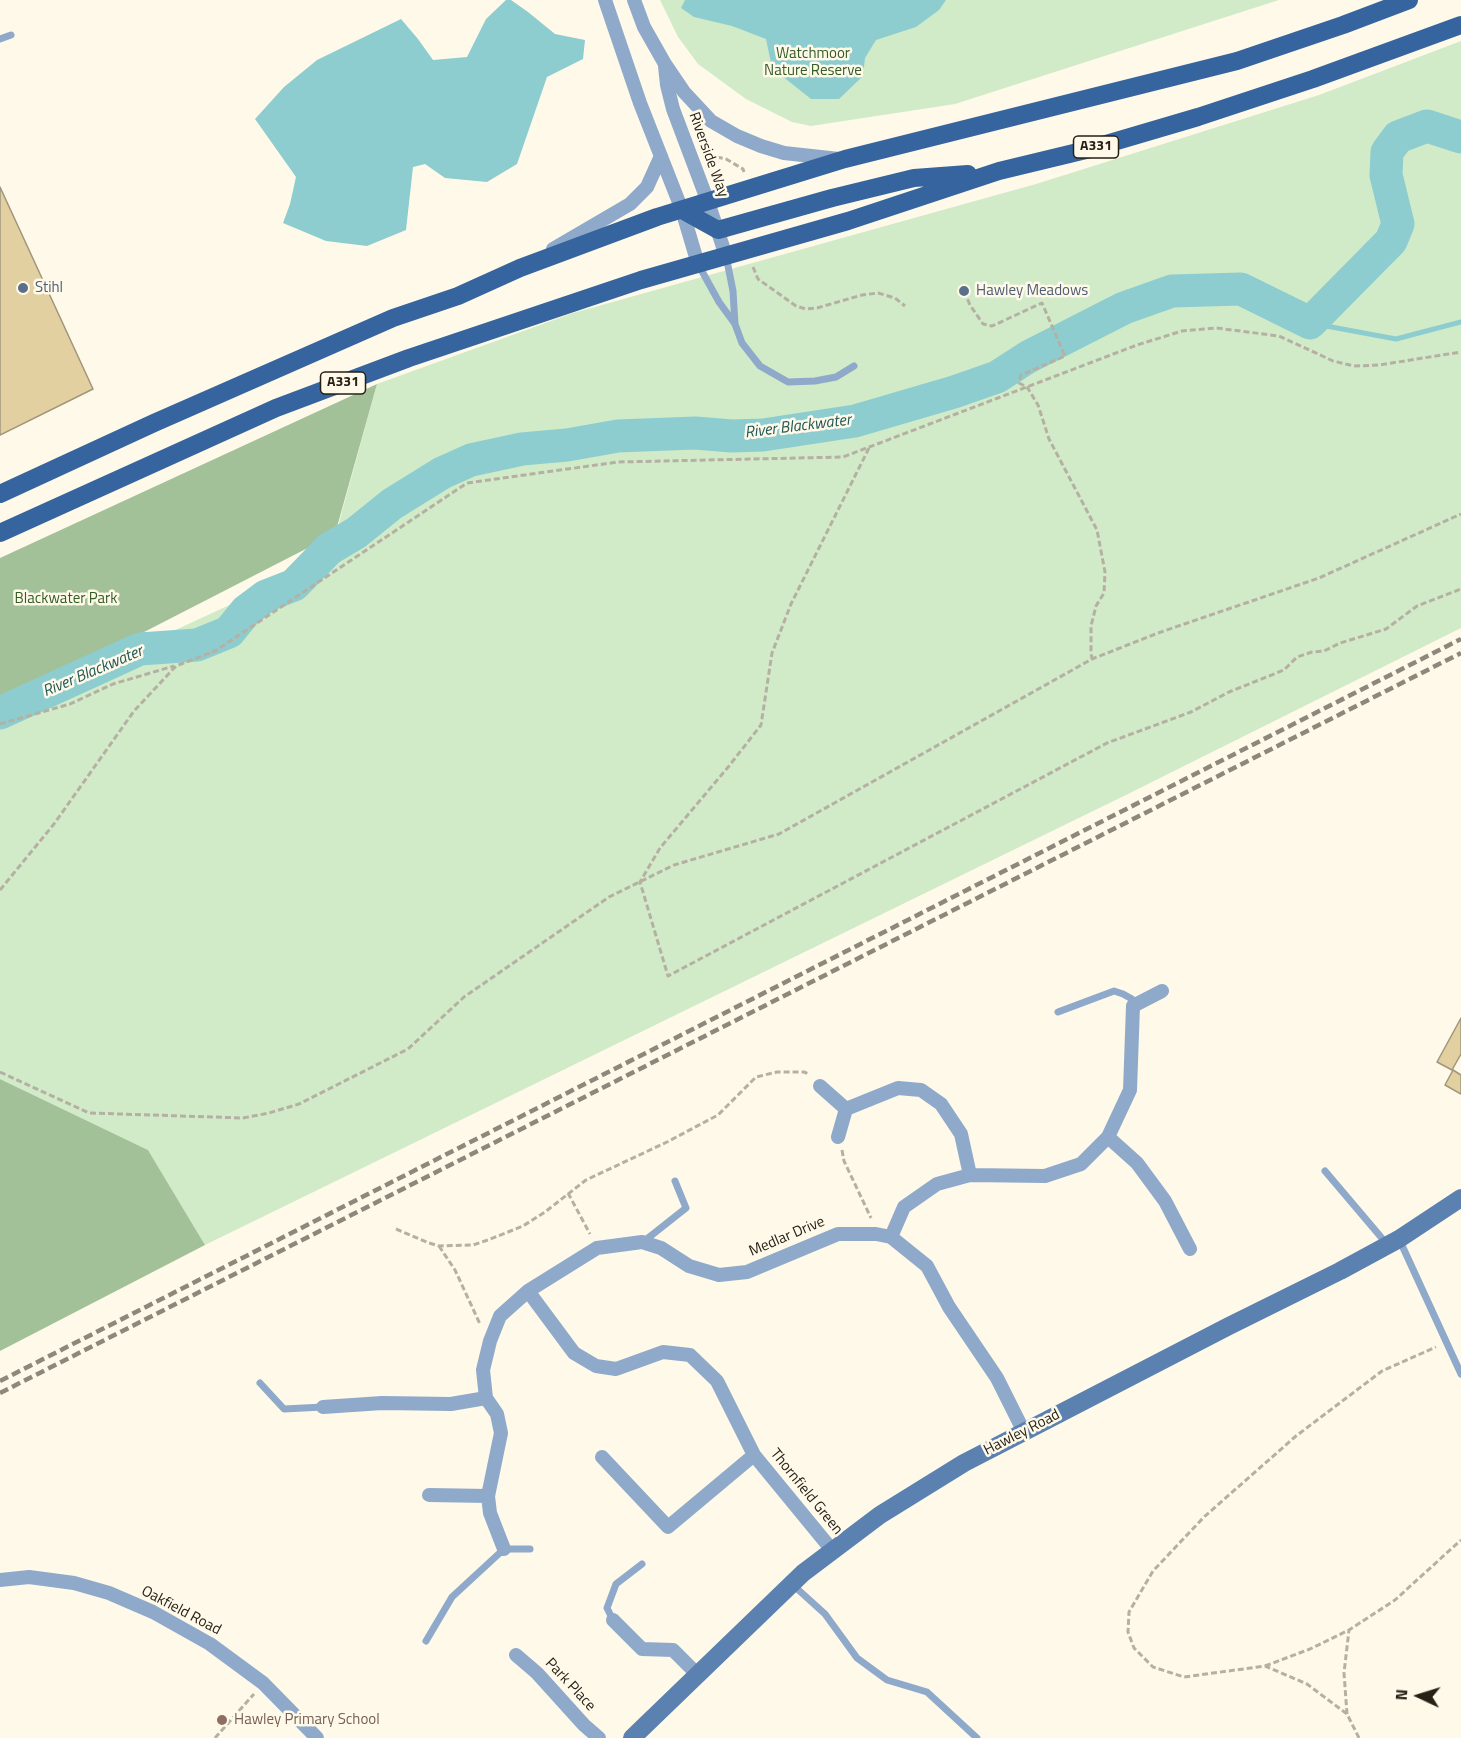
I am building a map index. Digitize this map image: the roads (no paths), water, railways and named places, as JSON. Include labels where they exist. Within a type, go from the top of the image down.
[{"type":"main road","name":"A331","points":[[0,493],[393,318],[458,296],[520,268],[682,210],[845,159],[1237,61],[1334,29],[1400,2]]},
{"type":"main road","name":"A331","points":[[0,533],[276,408],[409,358],[641,280],[848,221],[999,171],[1086,150],[1198,117],[1314,79],[1461,25]]},
{"type":"main road","name":"A331","points":[[718,230],[800,206],[914,178],[999,171]]},
{"type":"main road","points":[[682,210],[718,230]]},
{"type":"main road","name":"Hawley Road","points":[[632,1738],[791,1584],[831,1550],[880,1515],[927,1485],[1024,1432],[1393,1242],[1461,1198]]},
{"type":"street","points":[[605,0],[640,103],[682,210],[698,264]]},
{"type":"street","name":"Riverside Way","points":[[634,0],[644,27],[665,64],[684,92],[711,121],[737,136],[784,153],[845,159]]},
{"type":"street","name":"Riverside Way","points":[[665,64],[673,109],[726,256]]},
{"type":"street","points":[[520,268],[630,204],[647,187],[661,156]]},
{"type":"street","points":[[891,1237],[904,1207],[937,1184],[970,1175],[1045,1176],[1081,1164],[1108,1137],[1130,1090],[1133,1006],[1162,992]]},
{"type":"street","points":[[820,1086],[846,1109]]},
{"type":"street","points":[[846,1109],[898,1088],[921,1090],[941,1104],[961,1134],[970,1175]]},
{"type":"street","points":[[838,1137],[846,1109]]},
{"type":"street","points":[[1108,1137],[1137,1163],[1166,1201],[1190,1249]]},
{"type":"street","name":"Medlar Drive","points":[[642,1242],[661,1248],[689,1266],[719,1275],[747,1272],[838,1234],[876,1234],[891,1237],[927,1266],[949,1307],[997,1378],[1024,1432]]},
{"type":"street","points":[[504,1549],[490,1513],[488,1496],[501,1433],[497,1414],[486,1398],[483,1370],[490,1341],[500,1316],[528,1291],[597,1248],[642,1242]]},
{"type":"street","name":"Thornfield Green","points":[[528,1291],[574,1353],[596,1366],[616,1369],[663,1352],[690,1355],[717,1381],[754,1455],[831,1550]]},
{"type":"street","points":[[323,1407],[381,1403],[451,1404],[486,1398]]},
{"type":"street","name":"Thornfield Green","points":[[602,1457],[668,1527],[754,1455]]},
{"type":"street","points":[[429,1495],[488,1496]]},
{"type":"street","name":"Oakfield Road","points":[[0,1580],[29,1577],[74,1583],[109,1593],[153,1612],[210,1644],[263,1683],[317,1738]]},
{"type":"street","points":[[613,1620],[642,1649],[674,1650],[697,1674]]},
{"type":"street","name":"Park Place","points":[[516,1655],[537,1673],[584,1725],[599,1738]]},
{"type":"lane","points":[[0,39],[11,35]]},
{"type":"lane","points":[[726,256],[733,291],[735,324]]},
{"type":"lane","points":[[698,264],[719,302],[735,324],[742,342],[760,366],[788,382],[815,381],[836,377],[854,366]]},
{"type":"lane","points":[[1058,1012],[1114,992],[1132,999],[1133,1006]]},
{"type":"lane","points":[[1325,1172],[1393,1242],[1461,1374]]},
{"type":"lane","points":[[642,1242],[686,1208],[675,1181]]},
{"type":"lane","points":[[260,1383],[284,1409],[323,1407]]},
{"type":"lane","points":[[426,1641],[452,1597],[504,1549],[530,1549]]},
{"type":"lane","points":[[613,1620],[607,1608],[616,1584],[642,1564]]},
{"type":"lane","points":[[791,1584],[825,1614],[857,1658],[887,1680],[927,1692],[977,1738]]},
{"type":"water","points":[[506,0],[511,0],[555,34],[585,40],[583,59],[547,77],[517,164],[487,182],[445,178],[425,164],[413,167],[406,230],[367,246],[326,241],[283,223],[296,177],[255,119],[284,87],[317,60],[401,19],[433,60],[467,57],[486,19]]},
{"type":"water","points":[[685,0],[946,0],[939,10],[916,27],[876,40],[865,58],[863,76],[839,99],[811,99],[772,68],[766,39],[732,26],[694,17],[681,8]]},
{"type":"waterway","name":"River Blackwater","points":[[0,713],[140,649],[197,645],[229,632],[246,611],[266,596],[294,585],[329,549],[356,533],[392,504],[442,473],[471,460],[522,449],[567,445],[618,436],[695,433],[732,436],[763,435],[855,421],[997,377],[1028,357],[1124,308],[1172,291],[1241,289],[1310,323],[1391,241],[1398,224],[1386,175],[1387,152],[1398,137],[1427,126],[1461,137]]},
{"type":"waterway","points":[[1310,323],[1396,339],[1461,322]]},
{"type":"railway","points":[[0,1381],[1461,639]]},
{"type":"railway","points":[[0,1393],[1461,653]]},
{"type":"place","name":"Stihl","points":[[23,288]]},
{"type":"place","name":"Hawley Meadows","points":[[964,291]]},
{"type":"place","name":"Hawley Primary School","points":[[222,1720]]},
{"type":"park label","name":"Watchmoor Nature Reserve","points":[[813,62]]},
{"type":"park label","name":"Blackwater Park","points":[[66,599]]}]
